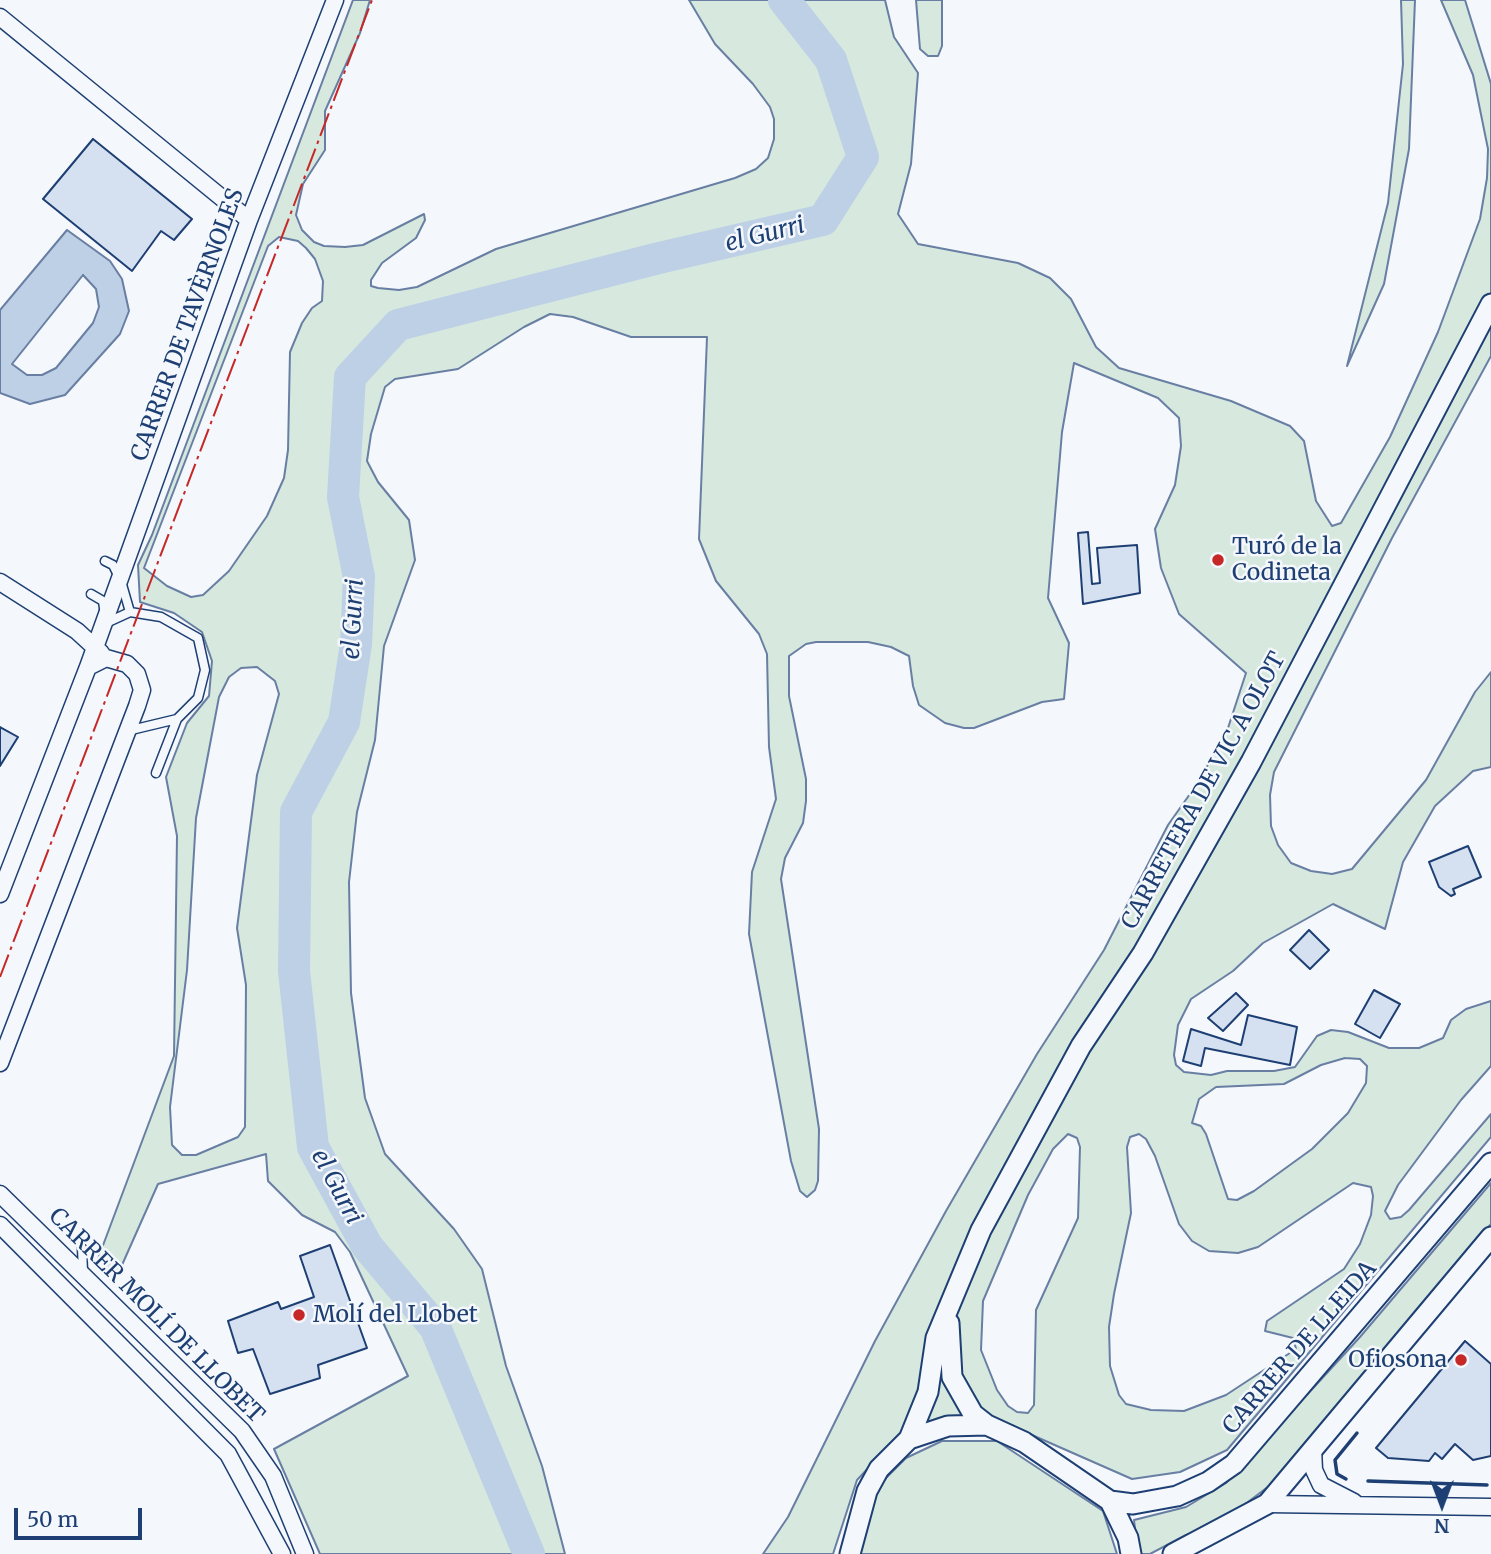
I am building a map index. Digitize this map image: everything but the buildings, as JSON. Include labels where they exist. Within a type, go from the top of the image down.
[{"type":"street","name":"CARRER DE TAVÈRNOLES","points":[[0,894],[88,667],[101,653],[106,622],[249,220],[335,0]]},
{"type":"street","points":[[0,16],[249,220]]},
{"type":"street","name":"CARRETERA DE VIC A OLOT","points":[[909,1439],[928,1392],[936,1338],[981,1230],[1081,1046],[1143,953],[1251,762],[1491,304]]},
{"type":"street","points":[[0,582],[77,631],[101,653],[127,664],[137,674],[142,690],[0,1063]]},
{"type":"street","name":"CARRER DE LLEIDA","points":[[1110,1501],[1133,1504],[1177,1496],[1208,1482],[1234,1464],[1491,1163]]},
{"type":"street","name":"CARRER MOLÍ DE LLOBET","points":[[0,1194],[242,1431],[273,1476],[305,1554]]},
{"type":"street","name":"CARRER MOLÍ DE LLOBET","points":[[0,1225],[228,1454],[282,1554]]},
{"type":"street","points":[[1173,1554],[1267,1504],[1491,1237]]},
{"type":"street","name":"CARRETERA DE VIC A OLOT","points":[[952,1297],[948,1350],[952,1377],[973,1413],[987,1425]]},
{"type":"street","points":[[850,1554],[859,1514],[878,1469],[909,1439],[948,1426],[987,1425],[1024,1442],[1110,1501],[1125,1530],[1131,1554]]},
{"type":"street","points":[[1313,1449],[1314,1470],[1321,1485],[1336,1495],[1366,1507]]},
{"type":"street","points":[[1267,1504],[1491,1507]]},
{"type":"lane","points":[[105,561],[113,565],[121,581],[130,612]]},
{"type":"lane","points":[[91,594],[103,601],[106,622],[130,612],[161,617],[198,638],[205,670],[198,698],[177,719],[156,773]]},
{"type":"lane","points":[[127,731],[177,719]]},
{"type":"lane","points":[[82,1248],[83,1275]]},
{"type":"shaded area","points":[[353,0],[370,0],[360,33],[325,111],[325,150],[303,184],[296,215],[302,230],[314,242],[324,246],[345,247],[363,245],[424,214],[425,220],[416,238],[382,263],[371,280],[371,286],[399,290],[417,287],[496,249],[735,178],[756,169],[768,158],[774,139],[774,119],[770,107],[753,84],[715,44],[689,0],[885,0],[894,37],[918,73],[911,164],[898,214],[918,244],[1018,263],[1050,278],[1071,299],[1096,347],[1119,368],[1231,401],[1290,426],[1304,441],[1316,501],[1332,526],[1341,523],[1390,437],[1438,332],[1480,219],[1487,178],[1488,149],[1473,75],[1441,0],[1465,0],[1491,84],[1491,356],[1392,538],[1274,772],[1270,795],[1271,826],[1278,845],[1291,863],[1311,871],[1332,874],[1352,869],[1426,780],[1475,692],[1491,672],[1491,767],[1473,771],[1435,806],[1403,862],[1385,929],[1333,904],[1263,943],[1233,971],[1191,999],[1178,1025],[1174,1055],[1176,1065],[1184,1072],[1211,1075],[1227,1071],[1274,1071],[1295,1067],[1317,1036],[1331,1030],[1348,1032],[1389,1048],[1419,1048],[1443,1038],[1451,1020],[1466,1009],[1491,1001],[1491,1066],[1461,1100],[1398,1185],[1385,1211],[1390,1219],[1401,1217],[1409,1210],[1491,1114],[1491,1137],[1227,1450],[1180,1472],[1132,1479],[991,1417],[906,1428],[857,1480],[833,1554],[763,1554],[788,1517],[875,1341],[946,1211],[1037,1054],[1104,950],[1168,825],[1197,784],[1227,731],[1246,673],[1179,614],[1161,568],[1155,529],[1175,485],[1181,446],[1179,418],[1158,398],[1074,363],[1062,432],[1048,598],[1069,643],[1064,699],[1042,702],[974,728],[964,728],[945,723],[919,705],[909,656],[891,647],[868,642],[816,642],[806,644],[789,656],[789,696],[806,779],[806,801],[803,823],[785,858],[781,879],[819,1129],[818,1181],[815,1190],[807,1197],[800,1191],[791,1161],[749,934],[752,872],[776,799],[769,747],[767,654],[759,634],[716,581],[699,539],[707,337],[631,337],[573,317],[550,314],[524,327],[458,369],[395,379],[385,387],[371,434],[367,461],[378,482],[409,520],[415,560],[384,646],[375,740],[357,812],[349,882],[351,993],[365,1098],[385,1154],[454,1229],[482,1269],[506,1366],[542,1466],[565,1554],[320,1554],[274,1449],[408,1376],[350,1252],[335,1232],[302,1215],[268,1181],[266,1154],[158,1184],[114,1283],[96,1264],[174,1056],[177,836],[166,777],[187,723],[209,696],[212,661],[202,632],[174,613],[140,602],[138,565],[152,535]],"holes":[[[279,237],[298,241],[315,259],[323,281],[322,301],[312,308],[302,323],[290,352],[288,450],[284,478],[267,516],[229,571],[203,595],[191,597],[167,586],[144,568],[268,246]],[[257,667],[275,681],[279,694],[257,775],[237,928],[246,985],[245,1127],[238,1137],[196,1155],[182,1155],[172,1145],[170,1107],[187,970],[196,818],[219,697],[229,677],[241,668]],[[1345,1058],[1360,1059],[1367,1066],[1366,1083],[1348,1113],[1312,1149],[1254,1191],[1237,1200],[1228,1199],[1206,1134],[1201,1126],[1192,1123],[1199,1099],[1216,1087],[1284,1084],[1321,1065]],[[1068,1134],[1077,1138],[1080,1147],[1078,1218],[1036,1310],[1034,1405],[1028,1413],[1017,1412],[1008,1406],[997,1390],[981,1350],[983,1301],[1028,1195],[1053,1149]],[[1139,1134],[1146,1139],[1155,1156],[1179,1224],[1192,1241],[1209,1251],[1238,1253],[1258,1247],[1353,1183],[1371,1187],[1373,1196],[1371,1215],[1360,1244],[1344,1269],[1267,1321],[1265,1331],[1293,1338],[1296,1349],[1226,1395],[1184,1411],[1151,1410],[1126,1404],[1119,1395],[1110,1366],[1109,1327],[1131,1213],[1127,1147],[1130,1137]]]},
{"type":"shaded area","points":[[916,0],[942,0],[942,46],[938,56],[928,56],[920,49]]},
{"type":"shaded area","points":[[1401,0],[1415,0],[1409,149],[1384,284],[1347,366],[1388,203],[1403,64]]},
{"type":"shaded area","points":[[1491,1183],[1491,1224],[1273,1483],[1219,1524],[1186,1535],[1150,1554],[1138,1554],[1134,1520],[1186,1507],[1226,1483],[1360,1337]]},
{"type":"shaded area","points":[[942,1441],[997,1441],[1103,1511],[1117,1554],[860,1554],[865,1523],[881,1483],[906,1458]]},
{"type":"water","points":[[67,230],[110,261],[122,279],[129,311],[120,334],[65,395],[30,404],[0,393],[0,310]],"holes":[[[83,275],[96,289],[99,307],[93,323],[56,368],[42,375],[27,375],[12,364]]]},
{"type":"waterway","name":"el Gurri","points":[[529,1554],[435,1327],[367,1246],[313,1147],[294,971],[296,812],[344,722],[356,644],[359,577],[343,497],[350,377],[398,325],[659,258],[823,220],[863,157],[831,60],[784,0]]},
{"type":"wall","points":[[1346,1479],[1337,1474],[1335,1460],[1357,1433]]},
{"type":"wall","points":[[1368,1481],[1487,1485]]},
{"type":"power","points":[[0,977],[372,0]]},
{"type":"place","name":"Turó de la Codineta","points":[[1218,560]]},
{"type":"place","name":"Molí del Llobet","points":[[299,1315]]},
{"type":"place","name":"Ofiosona","points":[[1461,1360]]}]
